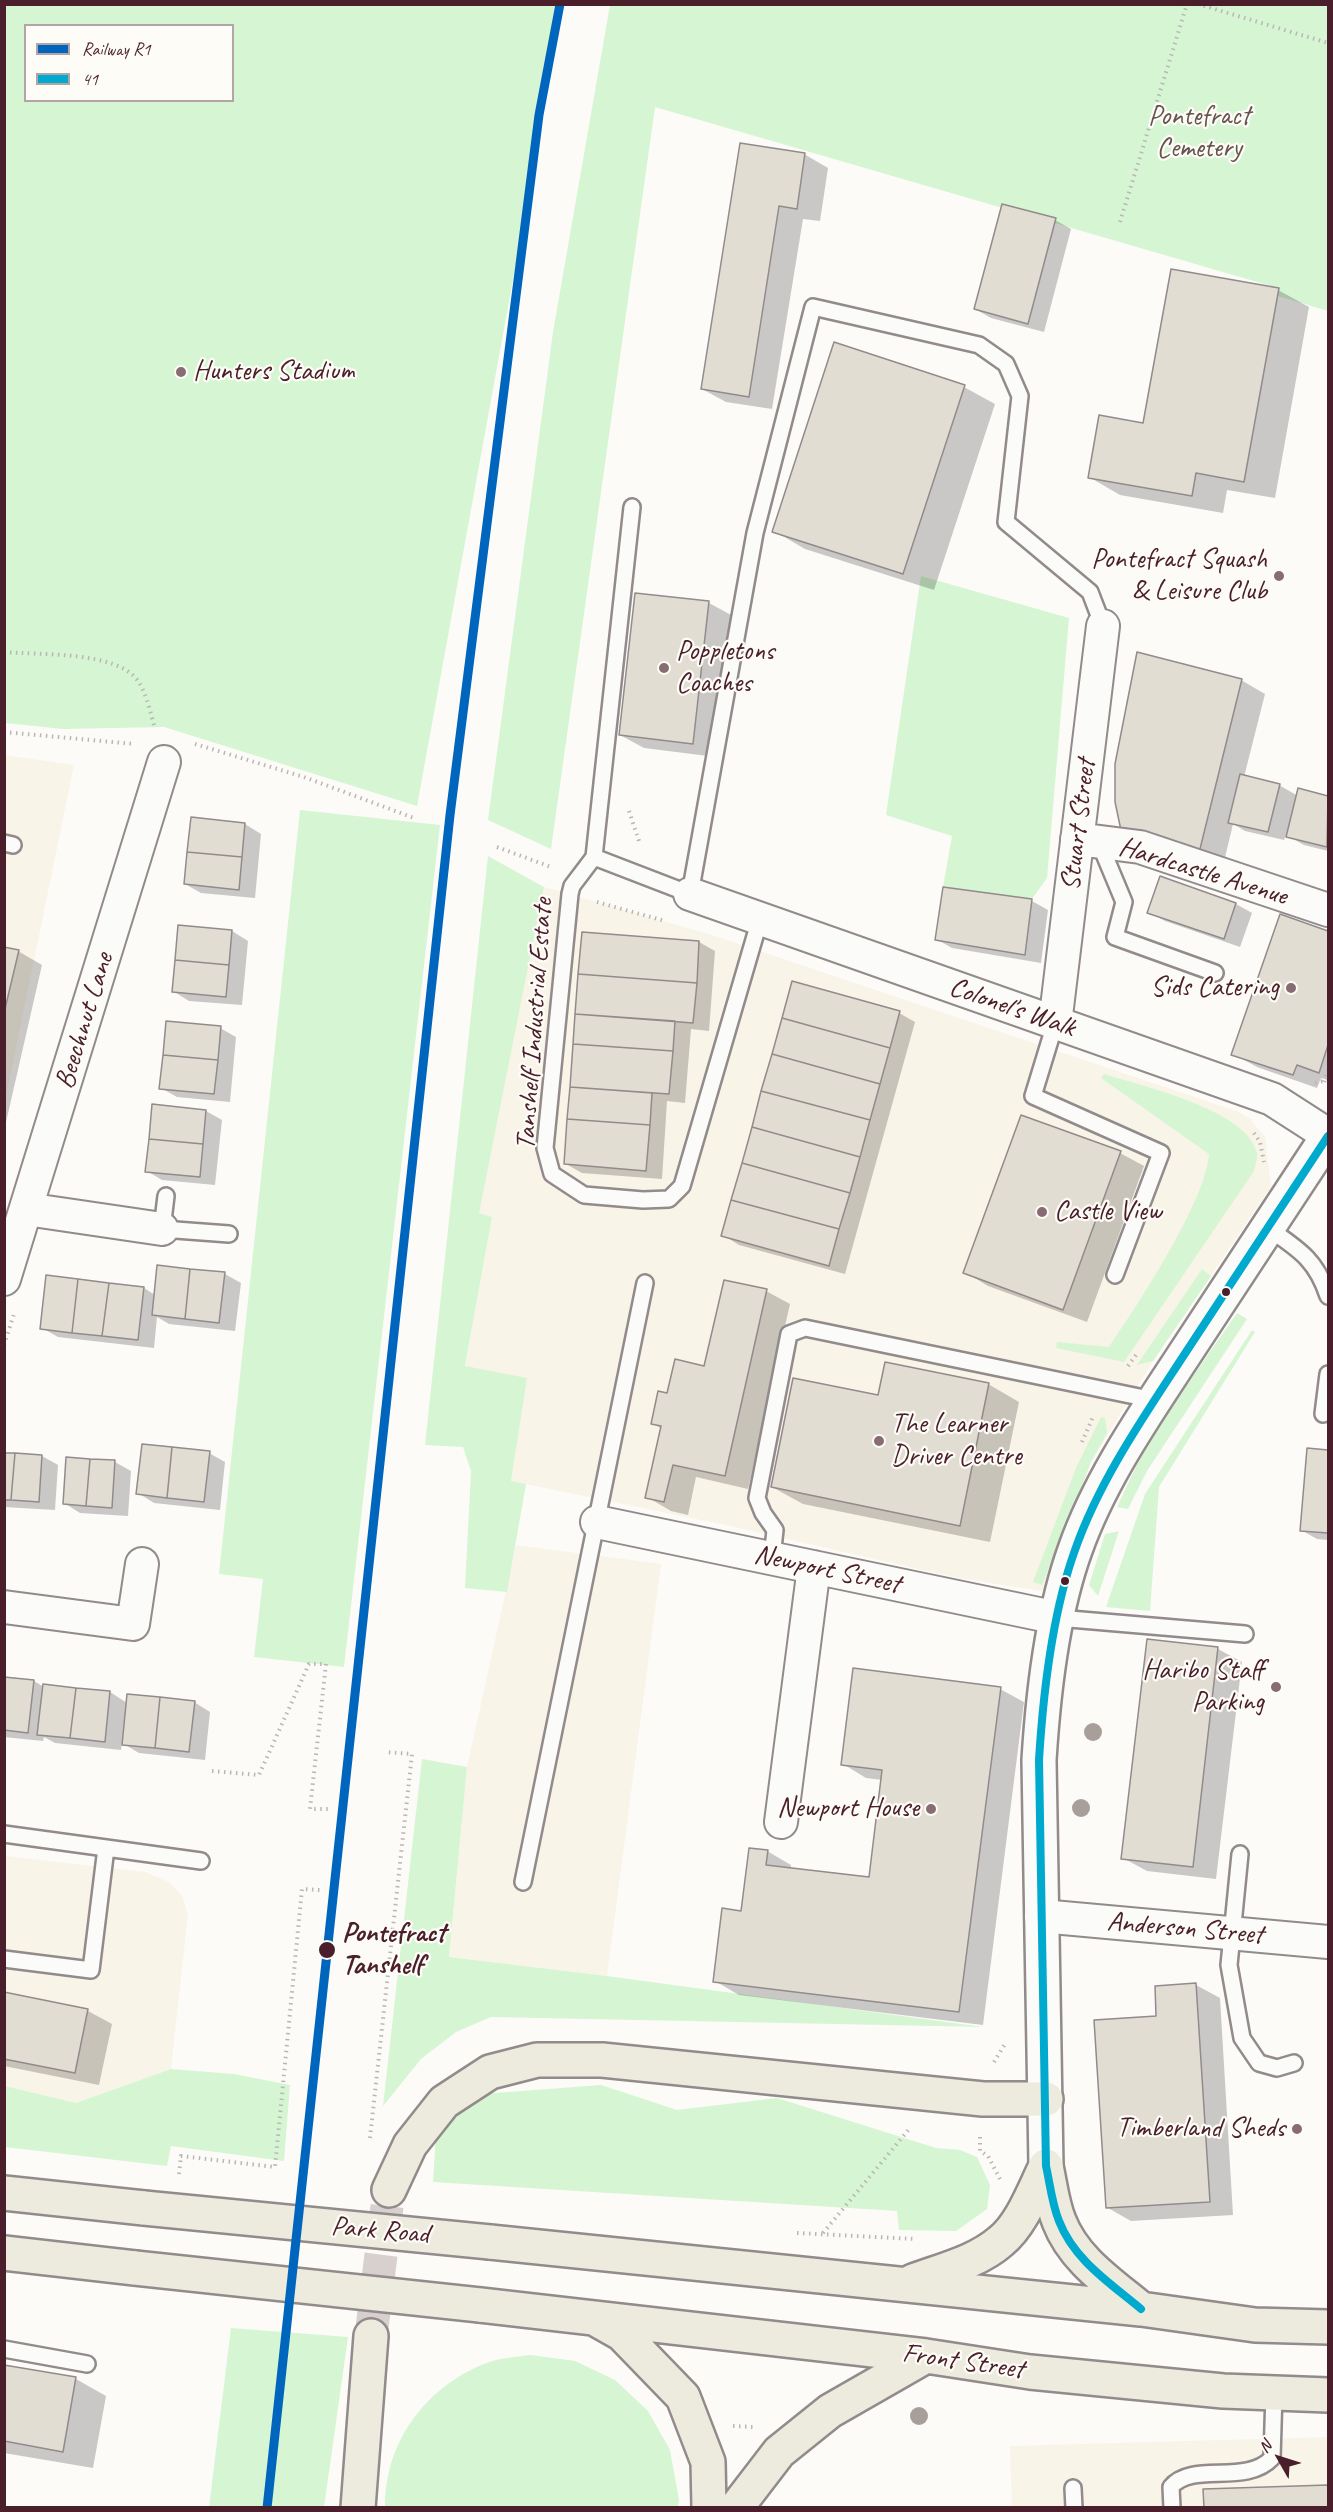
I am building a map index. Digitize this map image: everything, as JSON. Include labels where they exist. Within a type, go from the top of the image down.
[{"type":"main road","points":[[389,2190],[410,2145],[444,2102],[489,2072],[537,2060],[602,2060],[983,2099],[1046,2099]]},
{"type":"main road","points":[[906,2284],[977,2258],[1002,2241],[1019,2218],[1046,2166]]},
{"type":"main road","points":[[1046,2166],[1059,2221],[1074,2250],[1088,2266],[1141,2309]]},
{"type":"main road","name":"Park Road","points":[[4,2193],[906,2284]]},
{"type":"main road","points":[[4,2253],[598,2320],[621,2334],[683,2397],[708,2462],[709,2508]]},
{"type":"main road","points":[[906,2284],[1141,2309],[1254,2325],[1329,2327]]},
{"type":"main road","name":"Front Street","points":[[598,2320],[926,2356],[1041,2373],[1223,2391],[1329,2395]]},
{"type":"main road","points":[[358,2508],[371,2336]]},
{"type":"main road","points":[[736,2508],[779,2452],[830,2411],[926,2356]]},
{"type":"street","name":"Stuart Street","points":[[1055,1024],[1088,840],[1103,626]]},
{"type":"street","name":"Beechnut Lane","points":[[4,1279],[162,754]]},
{"type":"street","name":"Hardcastle Avenue","points":[[1088,840],[1140,847],[1329,910]]},
{"type":"street","name":"Colonel's Walk","points":[[690,894],[1272,1100],[1329,1135]]},
{"type":"street","points":[[1046,2166],[1040,1739],[1058,1618],[1075,1550],[1098,1498],[1154,1400],[1329,1135]]},
{"type":"street","points":[[26,1209],[162,1229]]},
{"type":"street","name":"Newport Street","points":[[597,1522],[1058,1618]]},
{"type":"street","points":[[4,1607],[133,1624],[142,1564]]},
{"type":"street","points":[[781,1822],[814,1567]]},
{"type":"street","name":"Anderson Street","points":[[1041,1916],[1329,1942]]},
{"type":"lane","points":[[632,507],[594,857],[690,894],[755,533],[813,307],[978,345],[1006,364],[1020,396],[1006,522],[1090,592],[1103,626]]},
{"type":"lane","points":[[1088,840],[1124,902],[1115,937],[1215,973]]},
{"type":"lane","name":"Tanshelf Industrial Estate","points":[[594,857],[572,886],[570,894],[545,1148],[552,1174],[584,1195],[643,1200],[669,1199],[682,1186],[760,919]]},
{"type":"lane","points":[[1055,1024],[1033,1096],[1161,1153],[1115,1275]]},
{"type":"lane","points":[[166,1196],[162,1229],[229,1234]]},
{"type":"lane","points":[[1268,1228],[1307,1256],[1316,1268],[1329,1296]]},
{"type":"lane","points":[[523,1882],[645,1283]]},
{"type":"lane","points":[[772,1558],[775,1530],[763,1513],[757,1498],[789,1334],[805,1328],[1154,1400]]},
{"type":"lane","points":[[1323,1414],[1329,1374]]},
{"type":"lane","points":[[1058,1618],[1245,1634]]},
{"type":"lane","points":[[4,1834],[201,1861]]},
{"type":"lane","points":[[4,1959],[91,1970],[106,1848]]},
{"type":"lane","points":[[1240,1854],[1229,1965],[1242,2038],[1259,2063],[1277,2068],[1294,2063]]},
{"type":"lane","points":[[4,2349],[87,2364]]},
{"type":"lane","points":[[1172,2508],[1171,2487],[1180,2478],[1254,2471],[1272,2458],[1274,2393]]},
{"type":"lane","points":[[1073,2488],[1074,2508]]},
{"type":"path","points":[[1120,222],[1187,4]]},
{"type":"path","points":[[1198,4],[1329,43]]},
{"type":"path","points":[[4,652],[95,659],[122,667],[138,681],[162,754]]},
{"type":"path","points":[[4,732],[162,754],[194,744],[304,777],[414,818]]},
{"type":"path","points":[[497,847],[556,868]]},
{"type":"path","points":[[1327,1081],[1329,1070]]},
{"type":"path","points":[[212,1771],[259,1775],[309,1664],[326,1664],[310,1809],[328,1809]]},
{"type":"path","points":[[369,2147],[412,1754],[385,1752]]},
{"type":"path","points":[[178,2180],[181,2156],[275,2167],[302,1889],[320,1890]]},
{"type":"path","points":[[823,2234],[909,2129],[923,2093]]},
{"type":"path","points":[[723,2425],[759,2428]]},
{"type":"shaded area","points":[[5,755],[74,765],[5,1102]]},
{"type":"shaded area","points":[[544,887],[712,935],[1239,1112],[1250,1119],[1265,1137],[1271,1187],[1153,1361],[1091,1462],[1048,1592],[958,1578],[725,1525],[511,1481],[526,1379],[465,1367],[492,1217],[478,1213]]},
{"type":"shaded area","points":[[516,1545],[661,1564],[607,1976],[449,1957],[467,1767]]},
{"type":"shaded area","points":[[5,1856],[145,1872],[169,1882],[182,1896],[188,1914],[171,2069],[76,2103],[5,2086]]},
{"type":"shaded area","points":[[1328,2437],[1328,2507],[1012,2507],[1010,2446]]},
{"type":"green space","points":[[4,5],[563,5],[417,806],[164,727],[63,729],[5,723]]},
{"type":"green space","name":"Pontefract Cemetery","points":[[610,5],[1328,5],[1328,311],[1278,296],[1278,288],[655,107],[551,849],[488,820],[553,332]]},
{"type":"green space","points":[[921,576],[1069,618],[1047,878],[1032,899],[943,887],[952,836],[886,815]]},
{"type":"green space","points":[[300,810],[440,825],[344,1667],[254,1657],[263,1579],[219,1574]]},
{"type":"green space","points":[[488,856],[544,887],[479,1213],[492,1217],[465,1366],[527,1378],[511,1481],[526,1484],[507,1592],[465,1588],[471,1471],[463,1447],[425,1445]]},
{"type":"green space","points":[[1104,1074],[1167,1093],[1215,1112],[1235,1124],[1249,1138],[1257,1153],[1254,1171],[1124,1362],[1056,1348],[1057,1342],[1109,1347],[1152,1280],[1183,1225],[1205,1174],[1209,1154],[1101,1078]]},
{"type":"green space","points":[[1202,1269],[1211,1276],[1153,1361],[1137,1365]]},
{"type":"green space","points":[[1237,1313],[1247,1319],[1147,1471],[1128,1509],[1117,1507],[1142,1454],[1161,1422]]},
{"type":"green space","points":[[1252,1330],[1255,1332],[1159,1487],[1150,1611],[1106,1607],[1145,1494]]},
{"type":"green space","points":[[1101,1417],[1105,1418],[1107,1433],[1091,1462],[1042,1585],[1033,1582],[1076,1468]]},
{"type":"green space","points":[[1119,1531],[1098,1596],[1089,1585],[1105,1534]]},
{"type":"green space","points":[[422,1759],[467,1767],[449,1957],[983,2027],[491,2017],[456,2032],[421,2059],[383,2106]]},
{"type":"green space","points":[[171,2069],[234,2074],[290,2085],[284,2161],[171,2146],[167,2166],[5,2147],[5,2086],[76,2103]]},
{"type":"green space","points":[[601,2085],[677,2110],[777,2098],[936,2148],[960,2150],[977,2157],[990,2185],[987,2209],[956,2231],[899,2230],[897,2211],[433,2182],[436,2133],[482,2094]]},
{"type":"green space","points":[[231,2328],[348,2337],[324,2507],[209,2507]]},
{"type":"green space","points":[[530,2355],[575,2361],[615,2380],[648,2411],[670,2450],[679,2500],[678,2507],[385,2507],[392,2461],[412,2420],[427,2403],[463,2374],[484,2364]]},
{"type":"building","points":[[740,143],[805,153],[797,209],[779,206],[749,397],[701,389]]},
{"type":"building","points":[[1002,204],[1056,218],[1028,324],[974,309]]},
{"type":"building","points":[[1171,269],[1279,288],[1244,482],[1196,473],[1192,496],[1088,478],[1099,415],[1143,423]]},
{"type":"building","points":[[834,342],[965,385],[903,574],[772,532]]},
{"type":"building","name":"Poppletons Coaches","points":[[635,593],[709,601],[693,744],[619,735]]},
{"type":"building","points":[[1137,652],[1242,679],[1199,853],[1122,835],[1115,802],[1115,764]]},
{"type":"building","points":[[1240,774],[1280,784],[1268,832],[1228,823]]},
{"type":"building","points":[[1298,788],[1328,796],[1327,847],[1286,837]]},
{"type":"building","points":[[191,817],[245,823],[242,857],[187,852]]},
{"type":"building","points":[[187,852],[242,857],[239,890],[184,884]]},
{"type":"building","points":[[1160,876],[1236,903],[1224,939],[1147,913]]},
{"type":"building","points":[[943,887],[1032,899],[1025,955],[935,940]]},
{"type":"building","name":"Sids Catering","points":[[1280,914],[1328,931],[1328,1045],[1319,1073],[1297,1065],[1293,1075],[1231,1055]]},
{"type":"building","points":[[178,925],[232,930],[229,965],[175,960]]},
{"type":"building","points":[[582,932],[699,941],[697,983],[578,974]]},
{"type":"building","points":[[4,947],[19,950],[4,1013]]},
{"type":"building","points":[[175,960],[229,965],[226,997],[172,992]]},
{"type":"building","points":[[578,974],[697,983],[693,1023],[575,1014]]},
{"type":"building","points":[[792,981],[900,1011],[890,1048],[782,1018]]},
{"type":"building","points":[[575,1014],[675,1021],[673,1051],[573,1044]]},
{"type":"building","points":[[782,1018],[890,1048],[880,1084],[772,1054]]},
{"type":"building","points":[[166,1021],[221,1026],[218,1060],[163,1055]]},
{"type":"building","points":[[573,1044],[673,1051],[669,1094],[570,1087]]},
{"type":"building","points":[[772,1054],[880,1084],[870,1120],[761,1091]]},
{"type":"building","points":[[163,1055],[218,1060],[214,1094],[159,1089]]},
{"type":"building","points":[[570,1087],[652,1093],[650,1125],[567,1119]]},
{"type":"building","points":[[761,1091],[870,1120],[860,1157],[752,1127]]},
{"type":"building","points":[[152,1104],[206,1110],[203,1144],[149,1139]]},
{"type":"building","name":"Castle View","points":[[1021,1115],[1121,1151],[1063,1310],[963,1273]]},
{"type":"building","points":[[567,1119],[650,1125],[646,1171],[564,1164]]},
{"type":"building","points":[[752,1127],[860,1157],[850,1193],[742,1163]]},
{"type":"building","points":[[149,1139],[203,1144],[200,1177],[145,1172]]},
{"type":"building","points":[[742,1163],[850,1193],[839,1229],[731,1200]]},
{"type":"building","points":[[731,1200],[839,1229],[829,1266],[721,1236]]},
{"type":"building","points":[[157,1265],[190,1269],[185,1319],[152,1315]]},
{"type":"building","points":[[190,1269],[225,1272],[219,1323],[185,1319]]},
{"type":"building","points":[[46,1275],[78,1279],[72,1333],[40,1329]]},
{"type":"building","points":[[78,1279],[109,1283],[102,1336],[72,1333]]},
{"type":"building","points":[[724,1280],[767,1289],[725,1476],[673,1465],[664,1502],[645,1498],[661,1426],[651,1424],[658,1391],[667,1393],[675,1359],[704,1366]]},
{"type":"building","points":[[109,1283],[144,1287],[138,1340],[102,1336]]},
{"type":"building","name":"The Learner Driver Centre","points":[[885,1362],[989,1383],[960,1526],[771,1487],[793,1378],[878,1395]]},
{"type":"building","points":[[142,1444],[172,1447],[167,1498],[136,1494]]},
{"type":"building","points":[[172,1447],[210,1451],[204,1502],[167,1498]]},
{"type":"building","points":[[1307,1448],[1328,1450],[1328,1533],[1300,1531]]},
{"type":"building","points":[[4,1453],[15,1453],[11,1500],[4,1500]]},
{"type":"building","points":[[15,1453],[42,1455],[39,1502],[11,1500]]},
{"type":"building","points":[[66,1457],[90,1459],[86,1506],[63,1504]]},
{"type":"building","points":[[90,1459],[115,1460],[112,1508],[86,1506]]},
{"type":"building","points":[[1147,1639],[1218,1647],[1193,1867],[1121,1859]]},
{"type":"building","name":"Newport House","points":[[853,1668],[1001,1687],[959,2012],[713,1982],[722,1908],[741,1911],[749,1848],[768,1850],[766,1865],[869,1877],[882,1770],[841,1765]]},
{"type":"building","points":[[4,1677],[34,1680],[28,1733],[4,1730]]},
{"type":"building","points":[[43,1684],[76,1688],[70,1738],[37,1735]]},
{"type":"building","points":[[76,1688],[110,1691],[105,1742],[70,1738]]},
{"type":"building","points":[[127,1694],[160,1697],[155,1748],[122,1745]]},
{"type":"building","points":[[160,1697],[195,1701],[189,1752],[155,1748]]},
{"type":"building","points":[[1196,1983],[1210,2202],[1106,2208],[1094,2020],[1156,2016],[1155,1986]]},
{"type":"building","points":[[4,1992],[88,2009],[75,2073],[4,2059]]},
{"type":"building","points":[[4,2365],[76,2377],[63,2452],[4,2441]]},
{"type":"building","points":[[1328,2485],[1328,2508],[1204,2508],[1203,2489]]},
{"type":"tunnel","points":[[371,2336],[389,2190]]},
{"type":"rail line","name":"R1","points":[[267,2508],[450,815],[539,115],[560,4]]},
{"type":"transit line","name":"41","points":[[1141,2309],[1094,2270],[1074,2248],[1057,2214],[1046,2166],[1039,1760],[1050,1654],[1067,1574],[1085,1524],[1110,1473],[1155,1400],[1328,1136]]},
{"type":"place","name":"Hunters Stadium","points":[[181,372]]},
{"type":"place","name":"Pontefract Squash & Leisure Club","points":[[1279,576]]},
{"type":"place","name":"Poppletons Coaches","points":[[664,668]]},
{"type":"place","name":"Sids Catering","points":[[1291,988]]},
{"type":"place","name":"Castle View","points":[[1042,1212]]},
{"type":"place","name":"The Learner Driver Centre","points":[[879,1441]]},
{"type":"place","name":"Haribo Staff Parking","points":[[1276,1687]]},
{"type":"place","name":"Newport House","points":[[931,1809]]},
{"type":"place","name":"Pontefract Tanshelf","points":[[327,1950]]},
{"type":"place","name":"Timberland Sheds","points":[[1297,2129]]}]
